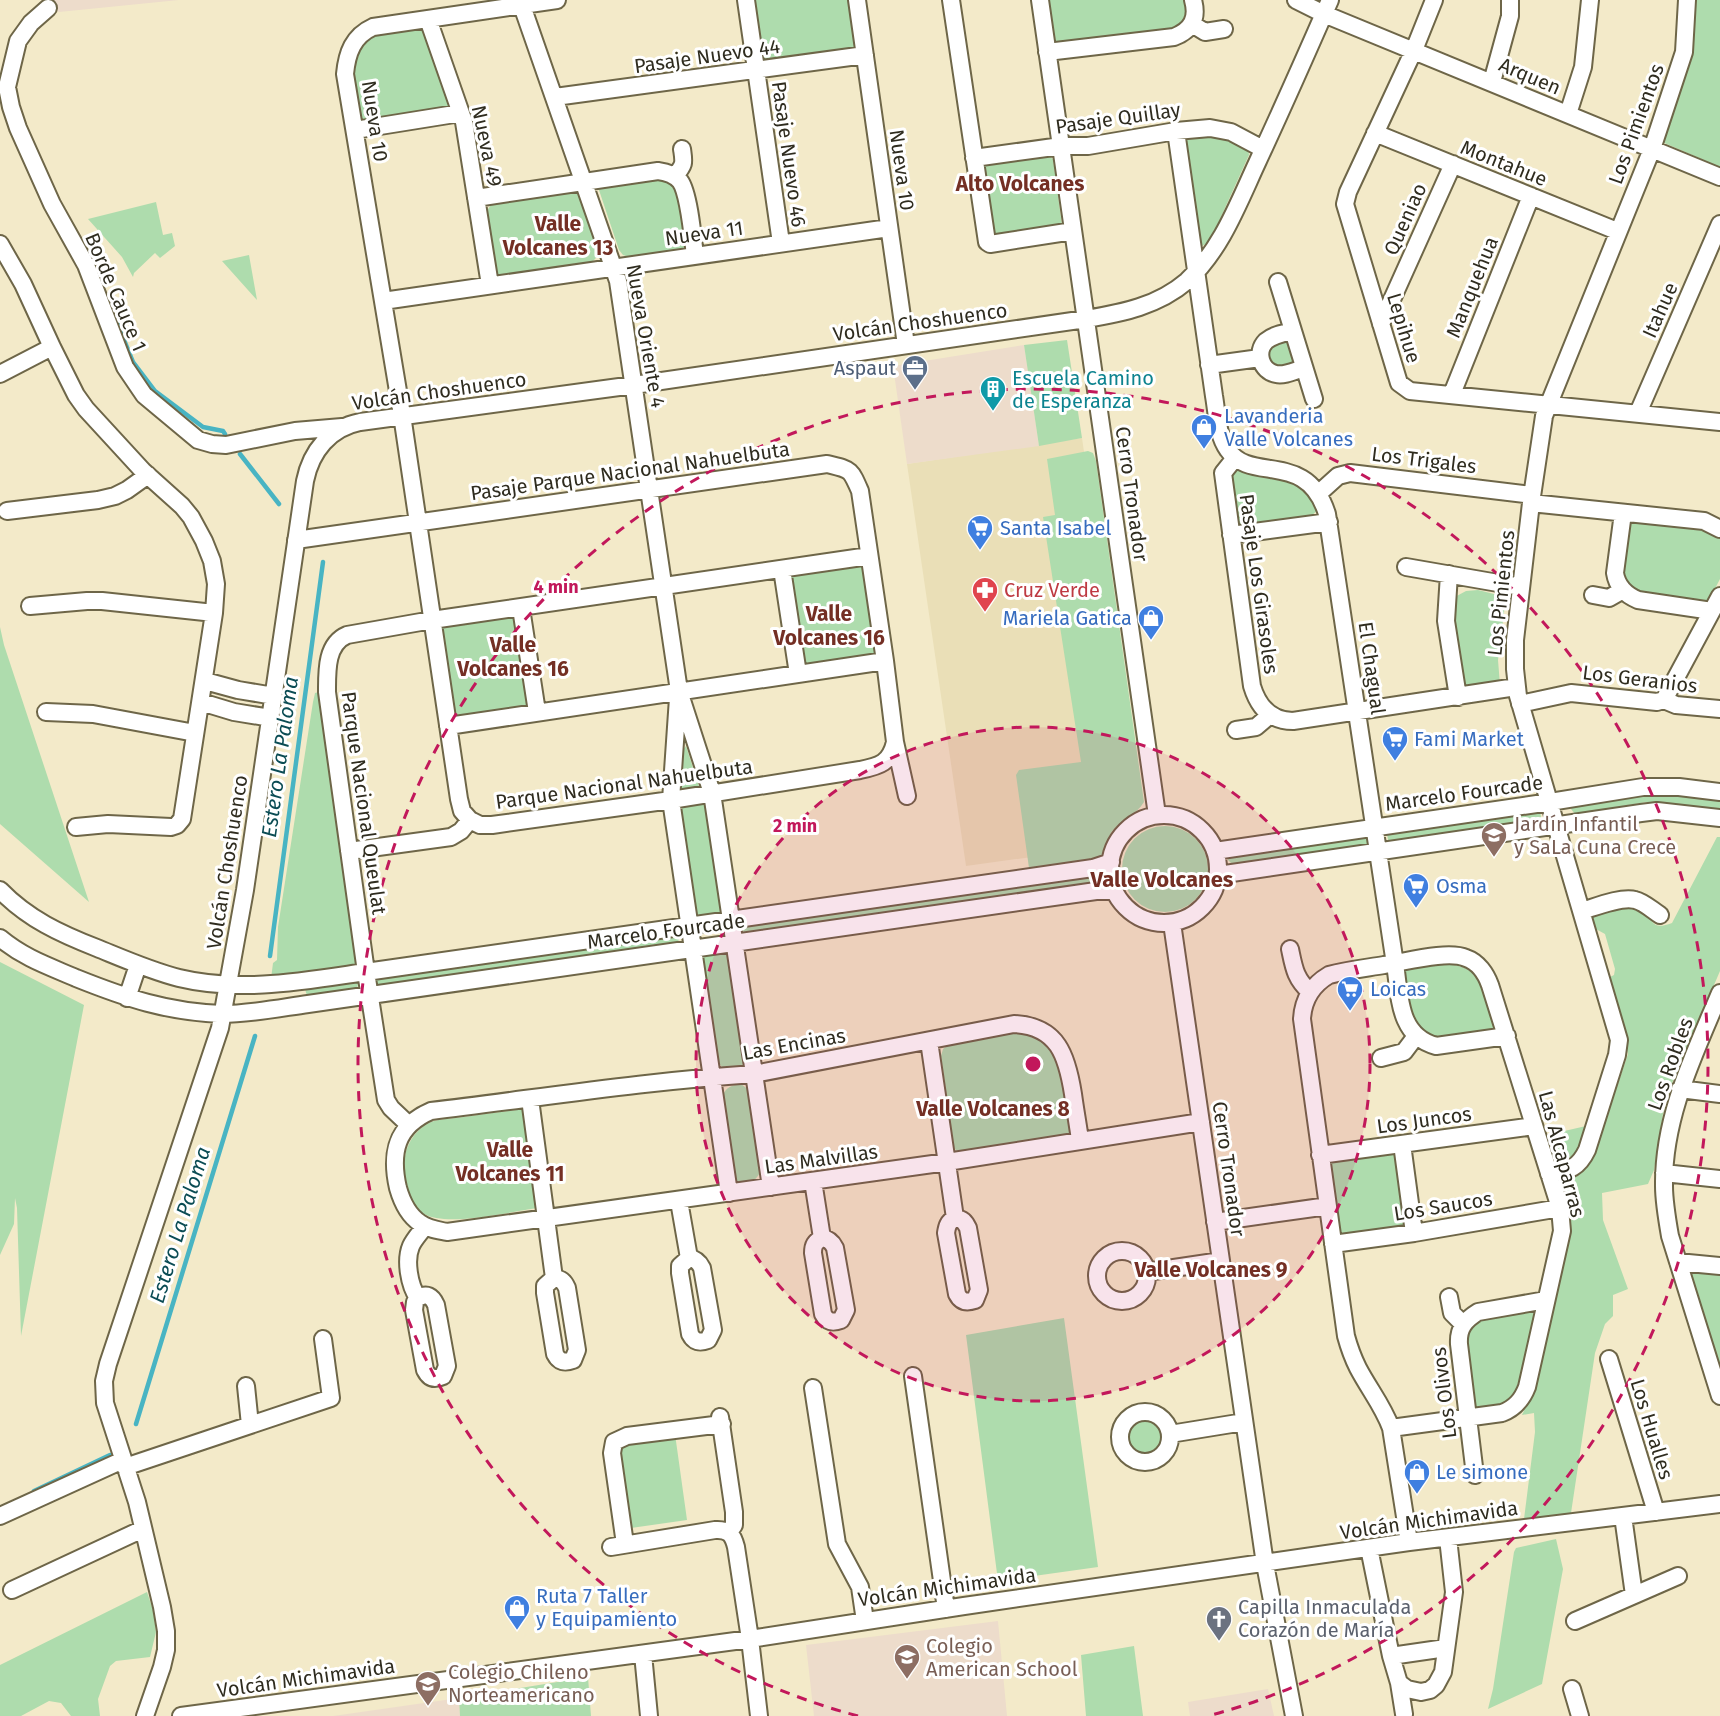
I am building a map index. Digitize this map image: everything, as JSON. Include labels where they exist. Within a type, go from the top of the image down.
[{"type":"street","name":"Nueva 10","points":[[402,415],[345,74],[346,61],[353,43],[365,30],[373,27],[521,2],[557,0]]},
{"type":"street","name":"Pasaje Nuevo 46","points":[[746,0],[781,243]]},
{"type":"street","name":"Nueva 10","points":[[857,0],[906,345]]},
{"type":"street","points":[[951,0],[987,242],[990,244],[1073,231]]},
{"type":"street","name":"Cerro Tronador","points":[[1040,0],[1157,815]]},
{"type":"street","points":[[1047,52],[1174,37],[1185,32],[1192,24],[1196,13],[1193,0]]},
{"type":"street","name":"Arquen","points":[[1296,0],[1327,7],[1414,50],[1720,177]]},
{"type":"street","name":"Lepihue","points":[[1434,0],[1414,50],[1348,192],[1345,204],[1399,382],[1410,391],[1720,422]]},
{"type":"street","points":[[1492,82],[1510,16],[1510,0]]},
{"type":"street","points":[[1568,114],[1583,68],[1590,0]]},
{"type":"street","name":"Los Pimientos","points":[[1550,1174],[1573,1168],[1583,1159],[1618,1047],[1616,1028],[1516,687],[1514,658],[1521,586],[1542,426],[1548,405],[1617,231],[1652,149],[1684,52],[1687,0]]},
{"type":"street","name":"Nueva Oriente 4","points":[[521,2],[618,281],[679,691]]},
{"type":"street","name":"Volcán Choshuenco","points":[[145,1716],[162,1667],[166,1640],[162,1607],[137,1502],[105,1403],[106,1372],[215,1045],[223,1014],[245,890],[305,482],[311,461],[327,438],[342,427],[360,422],[1086,319],[1144,307],[1177,289],[1196,272],[1213,250],[1227,226],[1327,7]]},
{"type":"street","name":"Borde Cauce 1","points":[[48,8],[31,23],[18,41],[7,87],[11,107],[52,204],[86,265],[125,367],[144,395],[198,440],[212,444],[226,445],[296,430],[342,427]]},
{"type":"street","name":"Nueva 49","points":[[428,19],[466,131],[490,285]]},
{"type":"street","points":[[1192,24],[1205,32],[1224,29]]},
{"type":"street","name":"Pasaje Nuevo 44","points":[[555,97],[866,56]]},
{"type":"street","points":[[355,130],[461,113]]},
{"type":"street","name":"Pasaje Quillay","points":[[974,158],[1061,146],[1089,146],[1176,131],[1215,128],[1231,132],[1263,148]]},
{"type":"street","points":[[1176,131],[1209,365],[1221,433],[1234,458]]},
{"type":"street","name":"Montahue","points":[[1375,133],[1617,231]]},
{"type":"street","points":[[675,176],[683,166],[682,148]]},
{"type":"street","name":"Queniao","points":[[1381,324],[1453,164]]},
{"type":"street","points":[[476,198],[658,171],[675,176],[681,182],[685,192],[695,256]]},
{"type":"street","name":"Manquehua","points":[[1452,394],[1531,196]]},
{"type":"street","name":"Itahue","points":[[1638,413],[1720,224]]},
{"type":"street","name":"Nueva 11","points":[[382,301],[889,228]]},
{"type":"street","points":[[0,243],[23,284],[76,395],[96,422],[187,511],[212,561],[216,584],[214,613],[182,819],[177,825],[171,827],[108,824],[76,826]]},
{"type":"street","points":[[1278,282],[1314,399]]},
{"type":"street","points":[[1293,331],[1268,340],[1261,348],[1260,358],[1266,369],[1276,374],[1304,368]]},
{"type":"street","points":[[0,374],[52,346]]},
{"type":"street","points":[[1209,365],[1260,358]]},
{"type":"street","name":"Parque Nacional Nahuelbuta","points":[[402,415],[459,799],[462,811],[470,820],[480,825],[492,825],[671,800],[874,767],[891,756],[895,742]]},
{"type":"street","name":"El Chagual","points":[[1234,458],[1248,464],[1291,473],[1307,482],[1318,494],[1325,507],[1403,1014],[1408,1027],[1416,1036]]},
{"type":"street","name":"Pasaje Los Girasoles","points":[[1234,458],[1223,472],[1252,686],[1260,705],[1270,715]]},
{"type":"street","name":"Pasaje Parque Nacional Nahuelbuta","points":[[297,540],[827,464],[847,469],[854,477],[860,491],[869,556]]},
{"type":"street","name":"Los Trigales","points":[[1318,494],[1338,476],[1350,473],[1623,513],[1704,521],[1720,529]]},
{"type":"street","points":[[7,511],[115,496],[128,490],[148,475]]},
{"type":"street","points":[[1623,513],[1615,573],[1616,579],[1630,597],[1638,600],[1716,603],[1664,700]]},
{"type":"street","points":[[1231,535],[1329,522]]},
{"type":"street","points":[[869,556],[895,742],[907,796]]},
{"type":"street","name":"Parque Nacional Queulat","points":[[409,1125],[386,1100],[369,995],[327,692],[332,649],[340,638],[432,620],[869,556]]},
{"type":"street","points":[[1406,567],[1521,586]]},
{"type":"street","points":[[782,569],[798,674]]},
{"type":"street","points":[[1449,574],[1446,615],[1458,697]]},
{"type":"street","points":[[1593,595],[1609,598],[1623,590]]},
{"type":"street","points":[[30,606],[102,601],[214,613]]},
{"type":"street","points":[[521,608],[537,712]]},
{"type":"street","points":[[448,726],[885,661]]},
{"type":"street","points":[[204,681],[274,696]]},
{"type":"street","points":[[1236,730],[1256,727],[1270,715],[1279,720],[1293,721],[1516,687]]},
{"type":"street","points":[[679,691],[712,793],[771,1187]]},
{"type":"street","points":[[679,691],[671,800],[729,1193]]},
{"type":"street","name":"Los Geranios","points":[[1520,704],[1571,693],[1657,702],[1664,700],[1676,705],[1720,710]]},
{"type":"street","points":[[201,702],[234,712],[271,718]]},
{"type":"street","points":[[46,712],[93,714],[195,733]]},
{"type":"street","name":"Marcelo Fourcade","points":[[1215,851],[1642,787],[1678,787],[1720,792]]},
{"type":"street","points":[[1218,875],[1556,824],[1657,812],[1720,818]]},
{"type":"street","points":[[1157,815],[1175,816],[1192,823],[1202,830],[1215,851],[1218,862],[1216,886],[1204,907],[1184,920],[1161,923],[1138,917],[1121,901],[1115,891],[1111,876],[1114,850],[1126,831],[1135,823],[1146,818],[1157,815]]},
{"type":"street","points":[[349,851],[451,837],[461,831],[470,820]]},
{"type":"street","name":"Marcelo Fourcade","points":[[0,890],[17,907],[41,923],[71,938],[138,965],[180,978],[229,984],[264,985],[1093,868],[1111,862]]},
{"type":"street","name":"Marcelo Fourcade","points":[[0,938],[16,951],[38,963],[128,998],[180,1010],[223,1014],[308,1004],[1096,891],[1115,891]]},
{"type":"street","points":[[1582,911],[1626,899],[1647,905],[1660,915]]},
{"type":"street","name":"Cerro Tronador","points":[[1172,923],[1265,1563],[1294,1716]]},
{"type":"street","points":[[1290,949],[1295,976],[1310,992],[1302,1019],[1346,1336],[1359,1370],[1391,1428],[1409,1542]]},
{"type":"street","name":"Las Alcaparras","points":[[1310,992],[1329,975],[1448,956],[1468,958],[1476,964],[1488,978],[1560,1208],[1562,1231],[1524,1396],[1508,1411],[1502,1413],[1391,1428]]},
{"type":"street","points":[[128,998],[138,965]]},
{"type":"street","name":"Los Robles","points":[[1720,993],[1717,1010],[1680,1089],[1667,1143],[1664,1173],[1666,1215],[1678,1262],[1720,1396]]},
{"type":"street","name":"Las Encinas","points":[[409,1125],[419,1116],[431,1111],[754,1074],[1014,1024],[1035,1026],[1045,1032],[1053,1039],[1064,1056],[1070,1077],[1080,1140]]},
{"type":"street","points":[[1381,1058],[1404,1052],[1416,1036],[1436,1046],[1507,1036]]},
{"type":"street","points":[[929,1041],[955,1218]]},
{"type":"street","points":[[1680,1089],[1720,1094]]},
{"type":"street","points":[[530,1099],[554,1278]]},
{"type":"street","name":"Las Malvillas","points":[[425,1226],[447,1232],[545,1219],[947,1162],[1201,1122]]},
{"type":"street","points":[[409,1125],[396,1147],[394,1159],[401,1200],[409,1213],[425,1226],[411,1247],[408,1258],[411,1285],[418,1298]]},
{"type":"street","name":"Los Juncos","points":[[1320,1155],[1534,1126]]},
{"type":"street","points":[[1402,1144],[1414,1233]]},
{"type":"street","points":[[1664,1173],[1720,1179]]},
{"type":"street","points":[[813,1181],[822,1238]]},
{"type":"street","points":[[679,1201],[689,1258]]},
{"type":"street","points":[[1215,1222],[1328,1206]]},
{"type":"street","name":"Los Saucos","points":[[1334,1244],[1560,1208]]},
{"type":"street","points":[[1147,1272],[1221,1261]]},
{"type":"street","points":[[1678,1262],[1720,1266]]},
{"type":"street","points":[[1449,1297],[1452,1313],[1463,1324]]},
{"type":"street","name":"Los Olivos","points":[[1475,1475],[1458,1338],[1463,1324],[1478,1312],[1546,1300]]},
{"type":"street","points":[[0,1516],[124,1464],[331,1398],[323,1339]]},
{"type":"street","name":"Los Hualles","points":[[1609,1359],[1656,1512]]},
{"type":"street","points":[[913,1376],[946,1609]]},
{"type":"street","points":[[246,1386],[250,1425]]},
{"type":"street","points":[[813,1388],[837,1545],[860,1587],[865,1620]]},
{"type":"street","points":[[729,1532],[734,1524],[734,1512],[721,1420],[621,1438],[614,1442],[612,1454],[618,1545],[715,1530],[725,1530],[733,1536],[750,1639],[759,1716]]},
{"type":"street","points":[[1170,1434],[1244,1422]]},
{"type":"street","name":"Volcán Michimavida","points":[[181,1716],[750,1639],[865,1620],[1409,1542],[1720,1504]]},
{"type":"street","points":[[1623,1516],[1634,1595]]},
{"type":"street","points":[[12,1590],[143,1529]]},
{"type":"street","points":[[1400,1683],[1414,1691],[1430,1690],[1443,1672],[1454,1593],[1448,1538]]},
{"type":"street","points":[[1369,1548],[1391,1656],[1400,1683],[1404,1714]]},
{"type":"street","points":[[1575,1621],[1678,1576]]},
{"type":"street","points":[[1391,1656],[1446,1648]]},
{"type":"street","points":[[643,1654],[649,1716]]},
{"type":"street","points":[[1572,1689],[1580,1716]]},
{"type":"shaded area","points":[[41,0],[179,0],[59,12]]},
{"type":"shaded area","points":[[1024,345],[1039,446],[907,464],[893,366]]},
{"type":"shaded area","points":[[1082,438],[1134,799],[1090,849],[966,866],[907,464]]},
{"type":"shaded area","name":"Colegio American School","points":[[998,1621],[1007,1716],[814,1716],[806,1645]]},
{"type":"shaded area","points":[[1268,1689],[1274,1716],[1190,1716],[1188,1702]]},
{"type":"shaded area","name":"Colegio Chileno Norteamericano","points":[[459,1698],[460,1716],[333,1716]]},
{"type":"green space","points":[[750,0],[848,0],[855,50],[764,64]]},
{"type":"green space","points":[[1049,0],[1189,0],[1185,28],[1062,48],[1055,42]]},
{"type":"green space","points":[[1694,0],[1720,0],[1720,167],[1662,142],[1692,58]]},
{"type":"green space","points":[[424,28],[451,108],[367,123],[360,116],[354,83],[354,59],[358,49],[364,41],[374,35]]},
{"type":"green space","points":[[1225,134],[1248,148],[1249,155],[1211,239],[1200,247],[1185,141],[1186,138]]},
{"type":"green space","points":[[1047,155],[1053,159],[1062,225],[992,238],[983,166],[986,162]]},
{"type":"green space","points":[[662,177],[679,189],[687,247],[683,250],[629,257],[623,255],[619,250],[598,187]]},
{"type":"green space","points":[[572,190],[581,199],[599,255],[591,263],[496,275],[486,212],[493,202]]},
{"type":"green space","points":[[156,202],[163,235],[172,233],[175,246],[160,258],[155,253],[134,273],[133,277],[122,257],[88,219]]},
{"type":"green space","points":[[249,255],[257,300],[222,261]]},
{"type":"green space","points":[[1067,340],[1082,438],[1039,446],[1024,345]]},
{"type":"green space","points":[[1284,340],[1288,342],[1292,351],[1292,362],[1290,365],[1274,369],[1264,351],[1265,347]]},
{"type":"green space","points":[[1088,451],[1093,453],[1096,461],[1144,802],[1112,832],[1102,856],[1095,859],[1029,868],[1016,775],[1019,770],[1081,762],[1043,517],[1055,515],[1047,459]]},
{"type":"green space","points":[[1232,466],[1291,480],[1310,494],[1318,510],[1311,516],[1239,530],[1227,471]]},
{"type":"green space","points":[[1631,522],[1702,529],[1720,539],[1720,579],[1708,602],[1700,603],[1633,593],[1621,580],[1627,524]]},
{"type":"green space","points":[[862,562],[876,658],[801,670],[787,573]]},
{"type":"green space","points":[[1478,590],[1506,597],[1498,660],[1500,685],[1461,690],[1449,612],[1453,598],[1466,591]]},
{"type":"green space","points":[[513,613],[532,708],[453,720],[439,624]]},
{"type":"green space","points":[[0,627],[4,645],[89,902],[0,824]]},
{"type":"green space","points":[[319,692],[360,960],[353,968],[271,979],[273,963],[277,960],[278,927],[313,702],[315,693]]},
{"type":"green space","points":[[686,746],[699,786],[683,790],[680,787],[683,750]]},
{"type":"green space","points":[[1662,793],[1720,800],[1720,809],[1647,802],[1575,814],[1571,809],[1572,806],[1641,794]]},
{"type":"green space","points":[[700,802],[707,805],[722,910],[718,915],[702,917],[696,913],[681,810],[684,805]]},
{"type":"green space","points":[[1540,811],[1539,819],[1388,840],[1387,834]]},
{"type":"green space","points":[[1157,826],[1173,826],[1196,838],[1205,852],[1208,869],[1205,886],[1196,900],[1173,912],[1157,912],[1141,905],[1129,893],[1122,877],[1122,861],[1129,845],[1141,833]]},
{"type":"green space","points":[[1368,835],[1369,844],[1232,864],[1228,860],[1230,855]]},
{"type":"green space","points":[[1717,837],[1720,837],[1720,971],[1670,1088],[1663,1114],[1654,1170],[1648,1184],[1602,1193],[1603,1220],[1628,1289],[1613,1295],[1613,1316],[1605,1324],[1595,1353],[1571,1513],[1524,1519],[1535,1432],[1534,1413],[1522,1415],[1535,1387],[1571,1231],[1561,1184],[1596,1148],[1628,1054],[1608,978],[1614,975],[1615,969],[1605,934],[1594,928],[1591,916],[1626,903],[1648,909],[1655,925],[1662,926],[1672,923]]},
{"type":"green space","points":[[1096,875],[1099,878],[1098,883],[743,934],[741,930],[743,925]]},
{"type":"green space","points":[[678,935],[680,938],[677,943],[379,986],[376,983],[376,978]]},
{"type":"green space","points":[[724,951],[728,953],[745,1061],[739,1070],[725,1071],[717,1061],[703,958],[707,954]]},
{"type":"green space","points":[[0,962],[84,1005],[21,1336],[15,1198],[14,1224],[0,1255]]},
{"type":"green space","points":[[1436,964],[1464,968],[1480,981],[1495,1028],[1491,1033],[1442,1042],[1425,1036],[1409,1017],[1403,970]]},
{"type":"green space","points":[[357,981],[357,989],[310,997],[307,996],[305,989],[309,987]]},
{"type":"green space","points":[[1013,1030],[1032,1032],[1055,1050],[1073,1126],[1067,1137],[962,1154],[957,1152],[954,1147],[941,1056],[943,1049],[950,1043]]},
{"type":"green space","points":[[741,1084],[749,1090],[761,1169],[755,1179],[745,1182],[737,1181],[734,1177],[723,1096],[727,1089]]},
{"type":"green space","points":[[524,1109],[537,1208],[463,1219],[434,1218],[419,1210],[408,1192],[404,1164],[408,1146],[418,1130],[438,1120]]},
{"type":"green space","points":[[1586,1126],[1576,1155],[1567,1162],[1559,1161],[1553,1154],[1547,1135]]},
{"type":"green space","points":[[1392,1152],[1397,1156],[1406,1220],[1402,1228],[1344,1236],[1338,1231],[1328,1166],[1333,1160]]},
{"type":"green space","points":[[1690,1271],[1720,1271],[1720,1373],[1690,1273]]},
{"type":"green space","points":[[1532,1312],[1535,1315],[1526,1361],[1515,1395],[1502,1405],[1473,1409],[1464,1337],[1469,1329],[1484,1319]]},
{"type":"green space","points":[[1064,1318],[1098,1567],[998,1581],[966,1335]]},
{"type":"green space","points":[[1145,1417],[1159,1423],[1165,1437],[1159,1451],[1145,1457],[1131,1451],[1125,1437],[1131,1423]]},
{"type":"green space","points":[[675,1434],[687,1520],[631,1528],[619,1442]]},
{"type":"green space","points":[[1556,1539],[1563,1569],[1542,1684],[1488,1709],[1514,1552],[1516,1548]]},
{"type":"green space","points":[[147,1592],[153,1610],[156,1632],[150,1657],[116,1661],[110,1666],[98,1699],[100,1716],[71,1716],[61,1703],[49,1701],[21,1716],[0,1716],[0,1665]]},
{"type":"green space","points":[[1134,1646],[1143,1716],[1086,1716],[1081,1655]]},
{"type":"green space","points":[[588,1677],[591,1716],[460,1716],[459,1698]]},
{"type":"waterway","points":[[115,318],[133,362],[155,391],[203,427],[223,431],[225,434]]},
{"type":"waterway","name":"Estero La Paloma","points":[[240,454],[279,504]]},
{"type":"waterway","name":"Estero La Paloma","points":[[270,956],[323,562]]},
{"type":"waterway","name":"Estero La Paloma","points":[[136,1424],[255,1036]]},
{"type":"waterway","name":"Estero La Paloma","points":[[34,1491],[110,1455]]},
{"type":"place","name":"Aspaut","points":[[915,391]]},
{"type":"place","name":"Escuela Camino de Esperanza","points":[[993,412]]},
{"type":"place","name":"Lavanderia Valle Volcanes","points":[[1204,450]]},
{"type":"place","name":"Santa Isabel","points":[[980,551]]},
{"type":"place","name":"Cruz Verde","points":[[985,613]]},
{"type":"place","name":"Mariela Gatica","points":[[1151,641]]},
{"type":"place","name":"Fami Market","points":[[1395,762]]},
{"type":"place","name":"Jardín Infantil y SaLa Cuna Crece","points":[[1494,858]]},
{"type":"place","name":"Osma","points":[[1416,909]]},
{"type":"place","name":"Loicas","points":[[1350,1012]]},
{"type":"place","name":"Le simone","points":[[1417,1495]]},
{"type":"place","name":"Ruta 7 Taller y Equipamiento","points":[[517,1631]]},
{"type":"place","name":"Capilla Inmaculada Corazón de María","points":[[1219,1642]]},
{"type":"place","name":"Colegio American School","points":[[907,1680]]},
{"type":"place","name":"Colegio Chileno Norteamericano","points":[[428,1707]]},
{"type":"district","name":"Alto Volcanes","points":[[1020,184]]},
{"type":"district","name":"Valle Volcanes 13","points":[[558,236]]},
{"type":"district","name":"Valle Volcanes 16","points":[[829,626]]},
{"type":"district","name":"Valle Volcanes 16","points":[[513,657]]},
{"type":"district","name":"Valle Volcanes","points":[[1162,879]]},
{"type":"district","name":"Valle Volcanes 8","points":[[993,1109]]},
{"type":"district","name":"Valle Volcanes 11","points":[[510,1162]]},
{"type":"district","name":"Valle Volcanes 9","points":[[1211,1270]]}]
